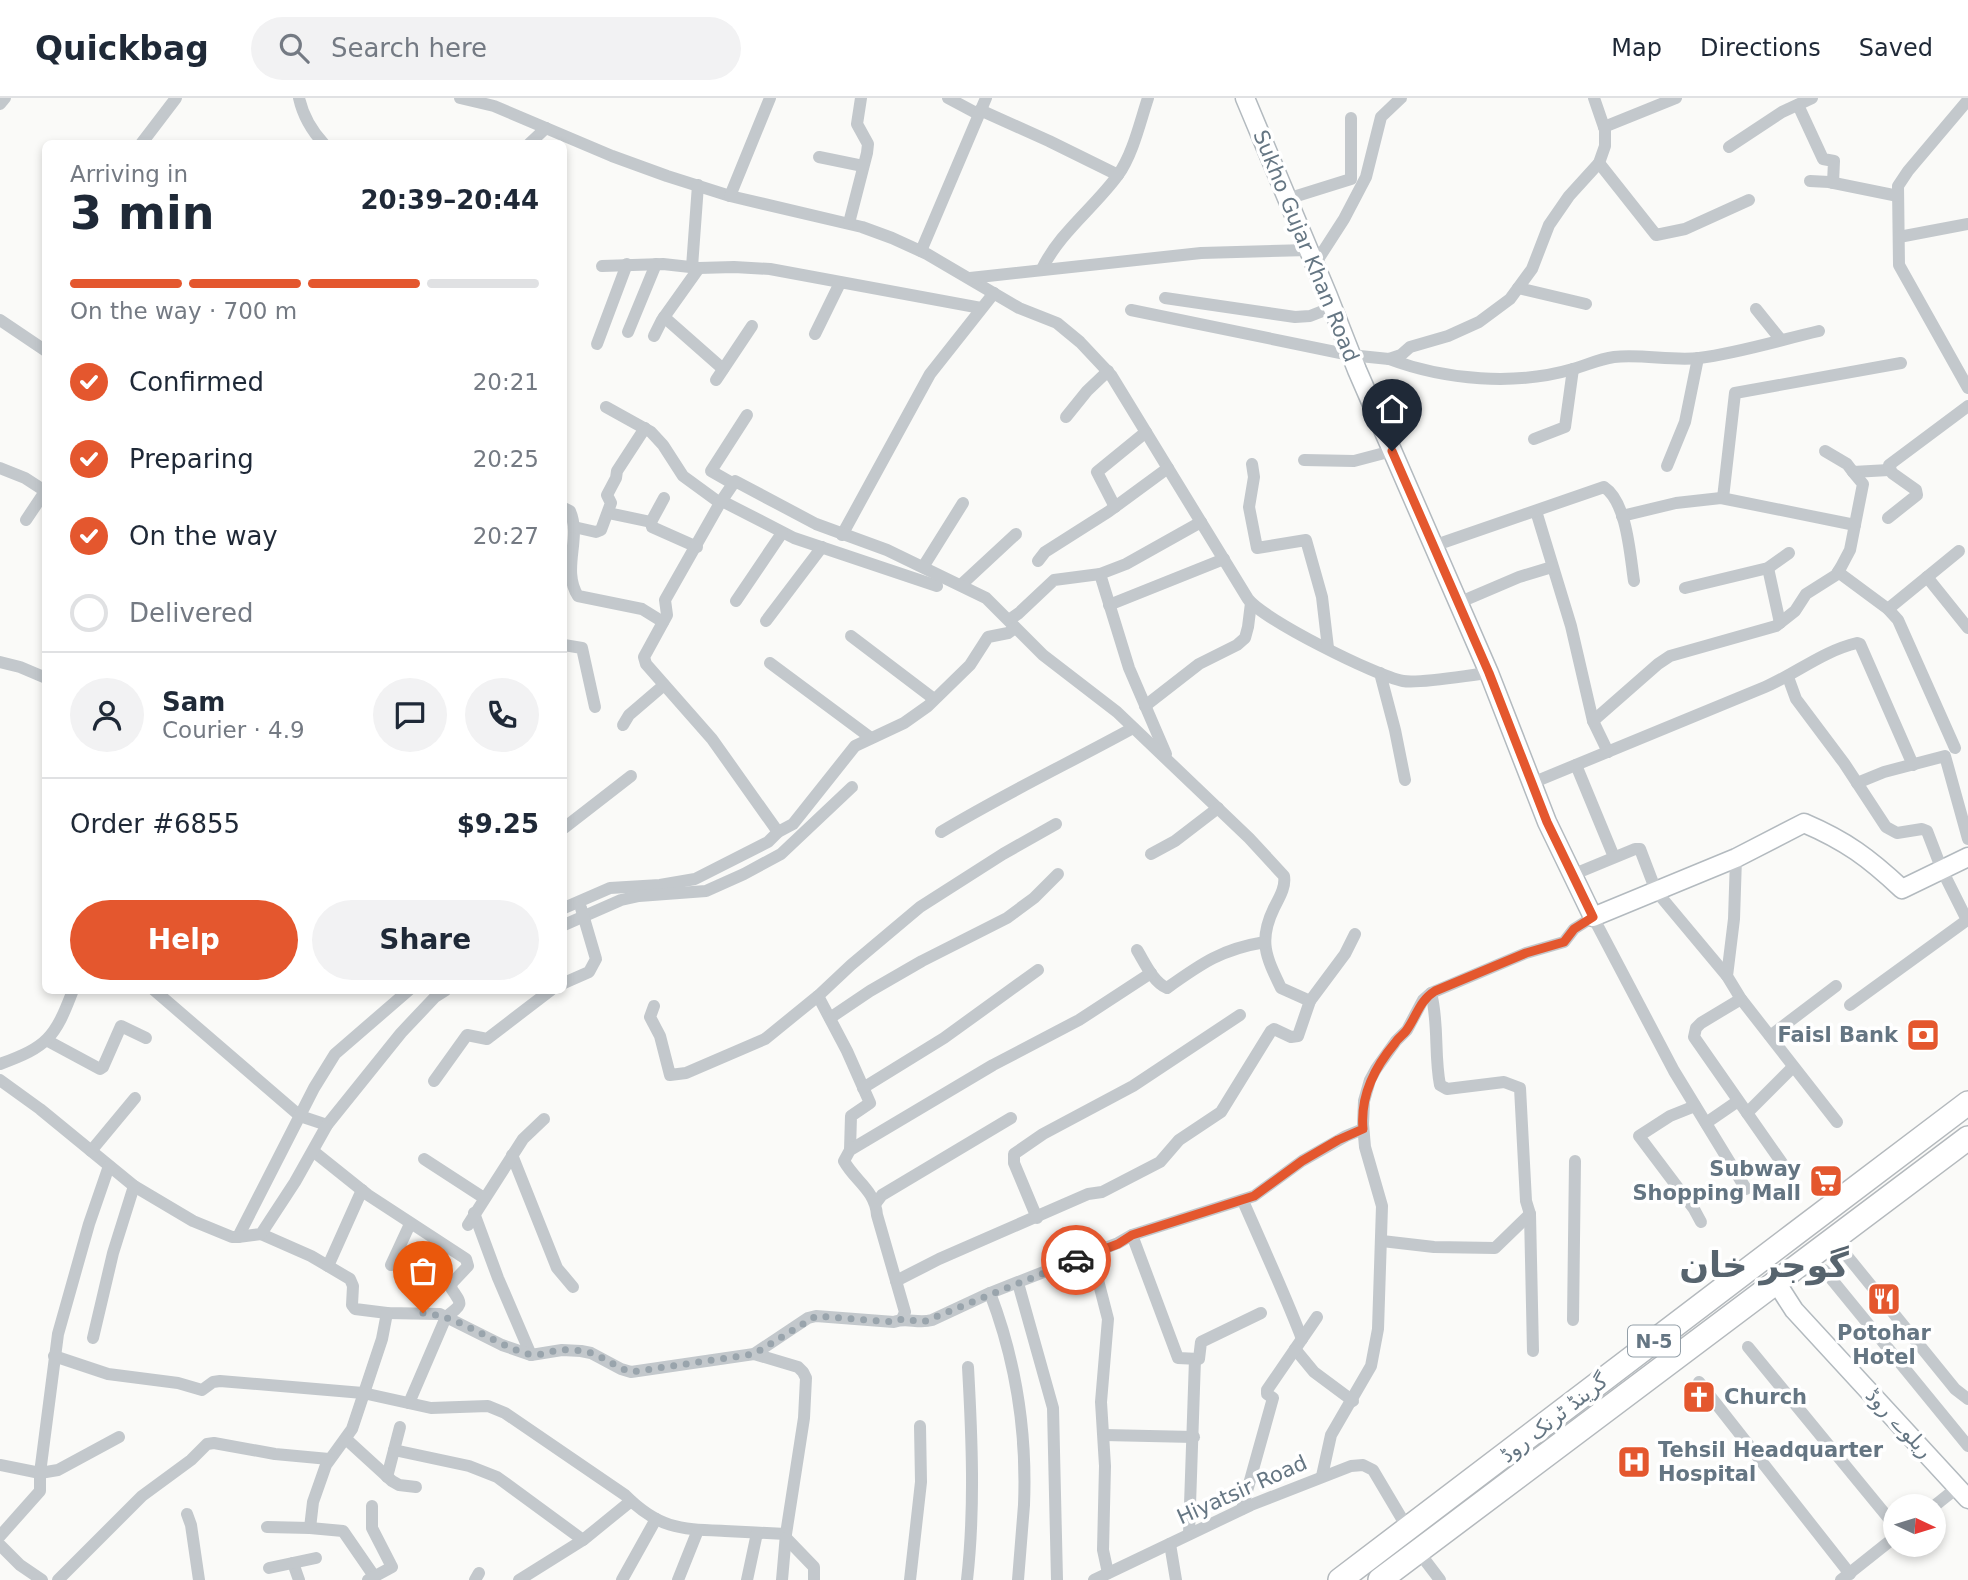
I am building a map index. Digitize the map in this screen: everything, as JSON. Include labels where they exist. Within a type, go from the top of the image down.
[{"type":"highway","name":"گرینڈ ٹرنک روڈ","points":[[1340,1580],[1728,1282],[1968,1103]]},
{"type":"highway","name":"گرینڈ ٹرنک روڈ","points":[[1380,1580],[1968,1138]]},
{"type":"main road","name":"Sukho Gujar Khan Road","points":[[1245,98],[1333,307],[1350,355],[1489,673],[1547,822],[1593,917]]},
{"type":"main road","points":[[1593,917],[1736,858],[1804,823],[1837,837],[1867,857],[1902,889],[1968,857]]},
{"type":"main road","name":"ریلوے روڈ","points":[[1776,1282],[1794,1310],[1963,1493]]},
{"type":"street","points":[[0,104],[5,98]]},
{"type":"street","points":[[144,140],[176,98]]},
{"type":"street","points":[[299,98],[302,111],[321,140]]},
{"type":"street","points":[[460,98],[494,106],[623,160],[730,196],[849,223],[921,251],[1019,308],[1057,323],[1080,342],[1108,372],[1251,603],[1328,648],[1380,673],[1405,681],[1489,673]]},
{"type":"street","points":[[730,196],[770,98]]},
{"type":"street","points":[[849,223],[868,144],[857,124],[861,98]]},
{"type":"street","points":[[948,98],[981,107],[1118,175]]},
{"type":"street","points":[[1042,269],[1056,243],[1118,175],[1148,98]]},
{"type":"street","points":[[970,278],[1213,252],[1312,257],[1344,219],[1366,177],[1381,117],[1401,98]]},
{"type":"street","points":[[1389,359],[1401,355],[1410,347],[1448,335],[1479,321],[1510,299],[1532,269],[1549,225],[1569,196],[1599,163],[1605,146],[1604,127],[1594,98]]},
{"type":"street","points":[[1604,127],[1676,98]]},
{"type":"street","points":[[1729,146],[1812,98]]},
{"type":"street","points":[[1968,100],[1908,170],[1898,186],[1899,265],[1968,388]]},
{"type":"street","points":[[1798,105],[1823,159],[1834,161],[1833,183]]},
{"type":"street","points":[[921,251],[981,107]]},
{"type":"street","points":[[1287,199],[1351,179],[1351,118]]},
{"type":"street","points":[[533,140],[546,128]]},
{"type":"street","points":[[819,157],[863,166]]},
{"type":"street","points":[[1599,163],[1656,235],[1685,229],[1749,200]]},
{"type":"street","points":[[1810,181],[1898,196]]},
{"type":"street","points":[[654,336],[695,268],[698,185]]},
{"type":"street","points":[[1899,237],[1968,224]]},
{"type":"street","points":[[597,344],[627,264]]},
{"type":"street","points":[[628,332],[656,264]]},
{"type":"street","points":[[602,266],[656,264],[695,268],[770,269],[981,308]]},
{"type":"street","points":[[815,334],[840,283]]},
{"type":"street","points":[[1518,288],[1586,304]]},
{"type":"street","points":[[842,535],[930,374],[994,293]]},
{"type":"street","points":[[1165,298],[1295,317],[1310,316],[1333,307]]},
{"type":"street","points":[[1756,309],[1780,340]]},
{"type":"street","points":[[1131,310],[1350,355],[1389,359],[1433,373],[1463,378],[1511,377],[1573,369],[1597,359],[1619,356],[1698,358],[1819,331]]},
{"type":"street","points":[[664,317],[720,374],[752,326]]},
{"type":"street","points":[[0,320],[42,348]]},
{"type":"street","points":[[1667,466],[1685,422],[1698,358]]},
{"type":"street","points":[[1723,498],[1735,393],[1901,363]]},
{"type":"street","points":[[1534,439],[1565,427],[1573,369]]},
{"type":"street","points":[[1066,417],[1087,391],[1108,372]]},
{"type":"street","points":[[1889,470],[1889,465],[1968,406]]},
{"type":"street","points":[[606,407],[645,428],[663,445],[683,476],[722,501],[752,514],[780,531],[822,547],[911,568],[962,584],[986,598],[1011,627],[1116,712],[1169,761],[1249,838],[1286,879],[1269,919],[1265,942],[1268,959],[1281,988],[1310,1001]]},
{"type":"street","points":[[731,484],[711,471],[747,415]]},
{"type":"street","points":[[574,527],[600,531],[611,503],[607,495],[617,471],[645,428]]},
{"type":"street","points":[[1115,507],[1097,472],[1146,432]]},
{"type":"street","points":[[1304,460],[1354,461],[1392,451]]},
{"type":"street","points":[[1593,721],[1670,656],[1720,644],[1780,623],[1795,611],[1806,594],[1838,572],[1850,550],[1863,484],[1847,464],[1825,451]]},
{"type":"street","points":[[1252,464],[1254,477],[1249,507],[1257,548],[1306,540],[1322,597],[1328,648]]},
{"type":"street","points":[[0,468],[26,478],[42,489]]},
{"type":"street","points":[[1038,561],[1045,551],[1115,507],[1168,468]]},
{"type":"street","points":[[1853,472],[1889,470],[1916,491],[1917,495],[1888,518]]},
{"type":"street","points":[[778,832],[712,739],[646,664],[644,657],[663,622],[667,611],[665,600],[731,484],[735,481],[742,484],[786,513],[842,535],[911,568],[937,586]]},
{"type":"street","points":[[1433,546],[1604,487],[1610,491],[1626,525],[1634,581]]},
{"type":"street","points":[[26,520],[42,496]]},
{"type":"street","points":[[663,498],[651,522],[652,527],[697,547]]},
{"type":"street","points":[[1622,516],[1676,503],[1723,498],[1855,524]]},
{"type":"street","points":[[911,568],[963,503]]},
{"type":"street","points":[[567,510],[570,511],[574,527],[567,559]]},
{"type":"street","points":[[1536,510],[1571,626],[1593,721],[1608,752]]},
{"type":"street","points":[[608,513],[651,522]]},
{"type":"street","points":[[736,601],[780,531],[786,513]]},
{"type":"street","points":[[567,922],[581,908],[610,888],[706,891],[781,854],[855,746],[904,723],[934,699],[970,666],[988,637],[1011,627],[1019,613],[1054,580],[1064,576],[1100,574],[1126,564],[1201,522]]},
{"type":"street","points":[[962,584],[1016,534]]},
{"type":"street","points":[[766,621],[822,547]]},
{"type":"street","points":[[1888,609],[1959,551]]},
{"type":"street","points":[[1685,588],[1768,568],[1789,553]]},
{"type":"street","points":[[1109,605],[1224,559]]},
{"type":"street","points":[[567,568],[573,589],[578,596],[635,607],[663,622]]},
{"type":"street","points":[[1458,603],[1518,577],[1552,568]]},
{"type":"street","points":[[1768,568],[1780,623]]},
{"type":"street","points":[[1838,572],[1888,609],[1898,621],[1956,749],[1968,839]]},
{"type":"street","points":[[1100,574],[1129,668],[1169,761]]},
{"type":"street","points":[[1927,577],[1966,621]]},
{"type":"street","points":[[1145,706],[1199,664],[1237,645],[1245,638],[1251,603]]},
{"type":"street","points":[[851,636],[934,699]]},
{"type":"street","points":[[1532,783],[1788,677],[1829,652],[1860,644],[1913,765]]},
{"type":"street","points":[[567,646],[582,648],[596,707]]},
{"type":"street","points":[[0,662],[42,676]]},
{"type":"street","points":[[770,663],[871,738]]},
{"type":"street","points":[[1380,673],[1405,780]]},
{"type":"street","points":[[1788,677],[1796,699],[1890,831],[1902,834],[1925,829],[1967,920],[1850,1005]]},
{"type":"street","points":[[623,725],[629,715],[664,685]]},
{"type":"street","points":[[941,832],[999,797],[1132,728]]},
{"type":"street","points":[[1857,783],[1956,749]]},
{"type":"street","points":[[1576,765],[1615,857]]},
{"type":"street","points":[[567,826],[631,776]]},
{"type":"street","points":[[671,889],[768,842],[778,832],[798,829],[852,787]]},
{"type":"street","points":[[1151,854],[1175,841],[1218,808]]},
{"type":"street","points":[[654,1006],[650,1017],[660,1036],[670,1075],[697,1068],[765,1039],[920,908],[1003,854],[1056,824]]},
{"type":"street","points":[[1572,875],[1640,849],[1656,891],[1727,976],[1741,999],[1837,1122]]},
{"type":"street","points":[[1727,976],[1734,919],[1736,858]]},
{"type":"street","points":[[830,1018],[922,961],[1007,918],[1034,898],[1058,874]]},
{"type":"street","points":[[567,908],[581,908]]},
{"type":"street","points":[[567,982],[589,972],[596,959],[581,908]]},
{"type":"street","points":[[1322,1476],[1331,1435],[1371,1366],[1378,1329],[1382,1206],[1365,1146],[1363,1129],[1364,1101],[1370,1080],[1396,1041],[1407,1030],[1423,1000],[1431,993],[1526,953],[1564,942],[1574,929],[1593,917]]},
{"type":"street","name":"Sukho Gujar Khan Road","points":[[1593,917],[1674,1071],[1746,1189]]},
{"type":"street","points":[[897,1281],[939,1259],[1088,1194],[1102,1192],[1160,1162],[1179,1140],[1227,1106],[1271,1031],[1274,1029],[1291,1037],[1298,1036],[1310,1001],[1345,954],[1355,934]]},
{"type":"street","points":[[1137,950],[1151,972],[1167,988],[1211,958],[1238,947],[1265,942]]},
{"type":"street","points":[[863,1088],[944,1038],[1038,970]]},
{"type":"street","points":[[850,1150],[993,1065],[1079,1020],[1151,972]]},
{"type":"street","points":[[1769,1036],[1836,986]]},
{"type":"street","points":[[1431,993],[1435,1006],[1436,1062],[1440,1085],[1447,1089],[1504,1082],[1520,1088],[1526,1201],[1530,1213],[1533,1351]]},
{"type":"street","points":[[0,1064],[27,1054],[48,1041],[72,994]]},
{"type":"street","points":[[159,994],[304,1117],[325,1124]]},
{"type":"street","points":[[241,1237],[335,1054],[404,994]]},
{"type":"street","points":[[259,1234],[313,1151],[325,1124],[401,1033],[440,994]]},
{"type":"street","points":[[434,1081],[467,1035],[487,1040],[546,994]]},
{"type":"street","points":[[818,996],[870,1103],[851,1116],[850,1150],[844,1161],[876,1203],[877,1215],[905,1312],[902,1319]]},
{"type":"street","points":[[1741,999],[1701,1023],[1696,1028],[1694,1037],[1782,1163]]},
{"type":"street","points":[[1037,1217],[1014,1163],[1014,1154],[1043,1134],[1133,1086],[1240,1015]]},
{"type":"street","points":[[48,1041],[100,1069],[121,1026],[146,1038]]},
{"type":"street","points":[[1747,1113],[1793,1067]]},
{"type":"street","points":[[0,1080],[134,1186],[193,1221],[232,1237],[259,1234],[350,1279],[353,1286],[352,1305],[355,1309],[446,1317],[502,1346],[531,1355],[562,1350],[581,1351],[592,1353],[631,1372],[754,1354],[816,1316],[894,1322],[902,1319],[923,1322],[932,1320],[990,1293],[1118,1244],[1132,1235],[1243,1201],[1322,1149],[1363,1129]]},
{"type":"street","points":[[91,1151],[135,1098]]},
{"type":"street","points":[[1706,1123],[1738,1101]]},
{"type":"street","points":[[1695,1106],[1670,1116],[1640,1136],[1701,1222]]},
{"type":"street","points":[[876,1203],[882,1195],[1011,1118]]},
{"type":"street","points":[[531,1355],[471,1219],[523,1139],[544,1119]]},
{"type":"street","points":[[313,1151],[410,1224],[466,1259],[468,1266],[452,1283],[451,1288],[461,1302],[446,1317],[409,1403]]},
{"type":"street","points":[[512,1155],[557,1268],[573,1287]]},
{"type":"street","points":[[424,1159],[484,1198]]},
{"type":"street","points":[[1573,1320],[1575,1161]]},
{"type":"street","points":[[40,1481],[54,1356],[89,1224],[109,1166]]},
{"type":"street","points":[[93,1338],[113,1253],[134,1186]]},
{"type":"street","points":[[328,1266],[362,1190]]},
{"type":"street","points":[[1243,1201],[1263,1249],[1280,1280],[1299,1344],[1314,1372],[1353,1401]]},
{"type":"street","points":[[1382,1241],[1434,1247],[1495,1248],[1530,1213]]},
{"type":"street","points":[[391,1265],[410,1224]]},
{"type":"street","points":[[1132,1235],[1177,1357],[1199,1359],[1201,1342],[1261,1312]]},
{"type":"street","points":[[1843,1251],[1955,1389],[1968,1399]]},
{"type":"street","points":[[1091,1254],[1108,1319],[1101,1402],[1104,1436],[1103,1550],[1108,1573]]},
{"type":"street","points":[[1824,1270],[1968,1446]]},
{"type":"street","points":[[1018,1283],[1052,1408],[1058,1580]]},
{"type":"street","points":[[990,1293],[1004,1329],[1019,1402],[1024,1452],[1024,1503],[1018,1580]]},
{"type":"street","points":[[310,1528],[313,1502],[329,1459],[352,1430],[382,1339],[387,1313]]},
{"type":"street","points":[[1242,1509],[1273,1398],[1267,1394],[1267,1390],[1317,1317]]},
{"type":"street","points":[[1748,1347],[1883,1511]]},
{"type":"street","points":[[754,1354],[798,1367],[806,1378],[804,1418],[782,1580]]},
{"type":"street","points":[[54,1356],[108,1374],[197,1388],[220,1381],[363,1393],[431,1408],[488,1406],[505,1413],[656,1519],[683,1529],[786,1536],[814,1567],[814,1580]]},
{"type":"street","points":[[1189,1534],[1195,1359]]},
{"type":"street","points":[[967,1580],[972,1531],[973,1452],[968,1367]]},
{"type":"street","points":[[1699,1382],[1846,1577],[1883,1547]]},
{"type":"street","points":[[910,1580],[921,1482],[920,1426]]},
{"type":"street","points":[[387,1478],[400,1427]]},
{"type":"street","points":[[1104,1436],[1194,1437]]},
{"type":"street","points":[[0,1536],[40,1481],[119,1437]]},
{"type":"street","points":[[346,1440],[387,1478],[399,1485],[416,1487]]},
{"type":"street","points":[[58,1580],[142,1496],[191,1460],[207,1444],[329,1459]]},
{"type":"street","points":[[394,1450],[469,1466],[497,1477],[583,1540]]},
{"type":"street","points":[[0,1465],[40,1481]]},
{"type":"street","name":"Hiyatsir Road","points":[[1094,1580],[1242,1509],[1351,1466],[1363,1465],[1373,1470],[1408,1529]]},
{"type":"street","points":[[1946,1501],[1963,1493]]},
{"type":"street","points":[[519,1580],[583,1540],[631,1501]]},
{"type":"street","points":[[267,1527],[343,1531],[371,1578],[391,1567],[372,1528],[372,1506]]},
{"type":"street","points":[[187,1514],[199,1580]]},
{"type":"street","points":[[622,1580],[656,1519]]},
{"type":"street","points":[[678,1580],[698,1530]]},
{"type":"street","points":[[747,1580],[757,1533]]},
{"type":"street","points":[[1170,1544],[1176,1580]]},
{"type":"street","points":[[0,1545],[20,1565],[42,1580]]},
{"type":"street","points":[[1418,1551],[1440,1580]]},
{"type":"street","points":[[269,1568],[316,1558]]},
{"type":"street","points":[[293,1563],[299,1580]]},
{"type":"way so far","points":[[423,1313],[440,1314],[502,1346],[531,1355],[562,1350],[581,1351],[592,1353],[631,1372],[754,1354],[808,1318],[816,1316],[894,1322],[902,1319],[915,1322],[932,1320],[990,1293],[1076,1260]]},
{"type":"place","name":"Faisl Bank","points":[[1923,1035]]},
{"type":"place","name":"Subway Shopping Mall","points":[[1826,1181]]},
{"type":"place","name":"Potohar Hotel","points":[[1884,1299]]},
{"type":"place","name":"Church","points":[[1699,1397]]},
{"type":"place","name":"Tehsil Headquarter Hospital","points":[[1634,1462]]},
{"type":"district","name":"گوجر خان","points":[[1764,1265]]},
{"type":"route","points":[[1076,1260],[1118,1244],[1132,1235],[1254,1196],[1302,1161],[1363,1129],[1364,1101],[1370,1080],[1396,1041],[1407,1030],[1413,1015],[1427,996],[1526,953],[1564,942],[1569,933],[1593,917],[1547,822],[1489,673],[1392,451]]}]
